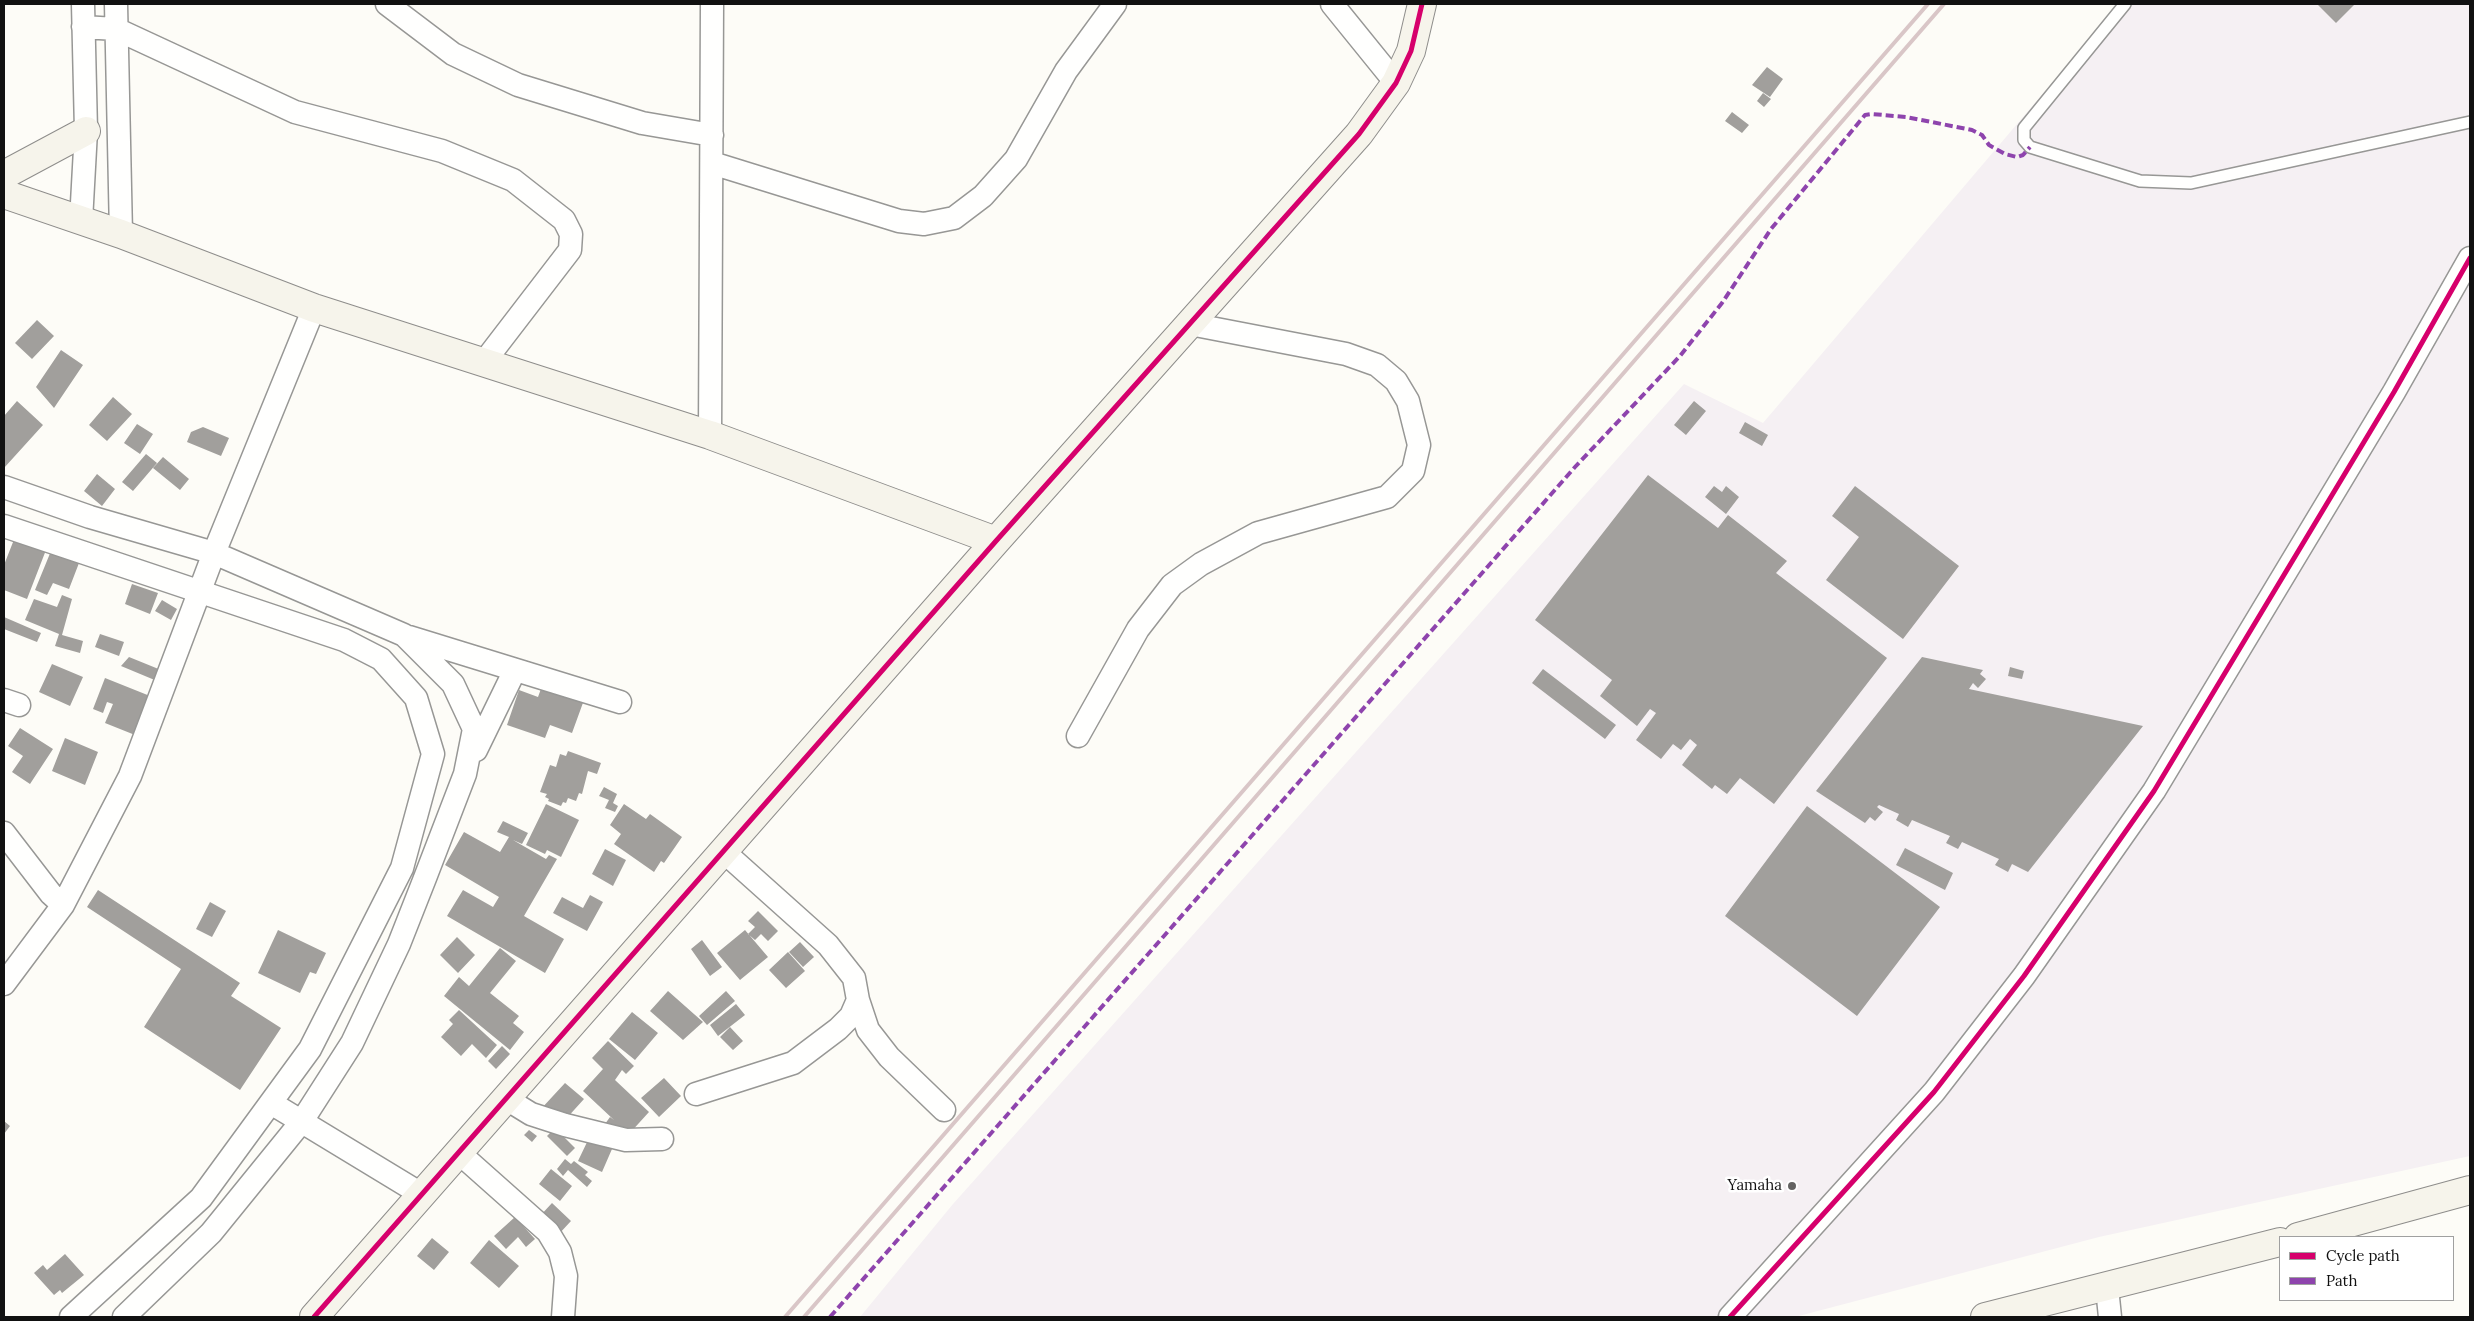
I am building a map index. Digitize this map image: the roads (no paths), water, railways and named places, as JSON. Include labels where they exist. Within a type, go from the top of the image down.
[{"type":"street","points":[[81,221],[86,131],[82,4]]},
{"type":"street","points":[[116,4],[121,234]]},
{"type":"street","points":[[387,4],[454,54],[518,85],[642,123],[712,135]]},
{"type":"street","points":[[420,4],[421,28]]},
{"type":"street","points":[[710,435],[712,4]]},
{"type":"street","points":[[712,163],[899,221],[924,224],[954,218],[983,196],[1016,159],[1066,71],[1115,4]]},
{"type":"street","points":[[1332,4],[1396,83]]},
{"type":"street","points":[[314,1317],[996,541],[1359,134],[1396,83],[1412,51],[1422,4]]},
{"type":"street","points":[[83,27],[116,29],[295,112],[442,151],[513,180],[564,220],[571,234],[570,250],[484,362]]},
{"type":"street","points":[[4,175],[86,131]]},
{"type":"street","points":[[4,194],[121,234],[314,308],[710,435],[996,541]]},
{"type":"street","points":[[1730,1317],[1934,1092],[2024,976],[2154,791],[2394,392],[2470,258]]},
{"type":"street","points":[[4,984],[63,905],[130,776],[199,591],[314,308]]},
{"type":"street","points":[[1078,736],[1138,630],[1172,585],[1201,564],[1258,532],[1387,497],[1413,471],[1419,445],[1408,401],[1396,381],[1377,365],[1346,354],[1190,324]]},
{"type":"street","points":[[4,487],[90,518],[214,553],[404,635],[620,702]]},
{"type":"street","points":[[4,526],[344,640],[381,659],[416,698],[433,754],[402,868],[310,1049],[201,1198],[71,1317]]},
{"type":"street","points":[[404,635],[453,684],[474,729],[465,774]]},
{"type":"street","points":[[124,1317],[211,1233],[302,1121],[352,1044],[399,944],[465,774],[515,670]]},
{"type":"street","points":[[4,833],[51,894],[63,905]]},
{"type":"street","points":[[723,851],[828,945],[854,978],[858,1000],[868,1030],[889,1057],[944,1110]]},
{"type":"street","points":[[402,868],[425,878]]},
{"type":"street","points":[[696,1094],[793,1063],[838,1029],[851,1016],[858,1000]]},
{"type":"street","points":[[506,1098],[532,1114],[565,1125],[626,1140],[662,1139]]},
{"type":"street","points":[[271,1103],[421,1194]]},
{"type":"street","points":[[458,1152],[548,1232],[560,1252],[566,1276],[563,1317]]},
{"type":"street","points":[[2302,1236],[2470,1190]]},
{"type":"street","points":[[1985,1317],[2106,1288],[2279,1242]]},
{"type":"street","points":[[2106,1288],[2110,1317]]},
{"type":"lane","points":[[2126,4],[2024,128],[2024,140],[2030,146],[2140,181],[2191,183],[2470,122]]},
{"type":"railway","points":[[785,1317],[1928,4]]},
{"type":"railway","points":[[804,1317],[1944,4]]},
{"type":"place","name":"Yamaha","points":[[1792,1186]]}]
